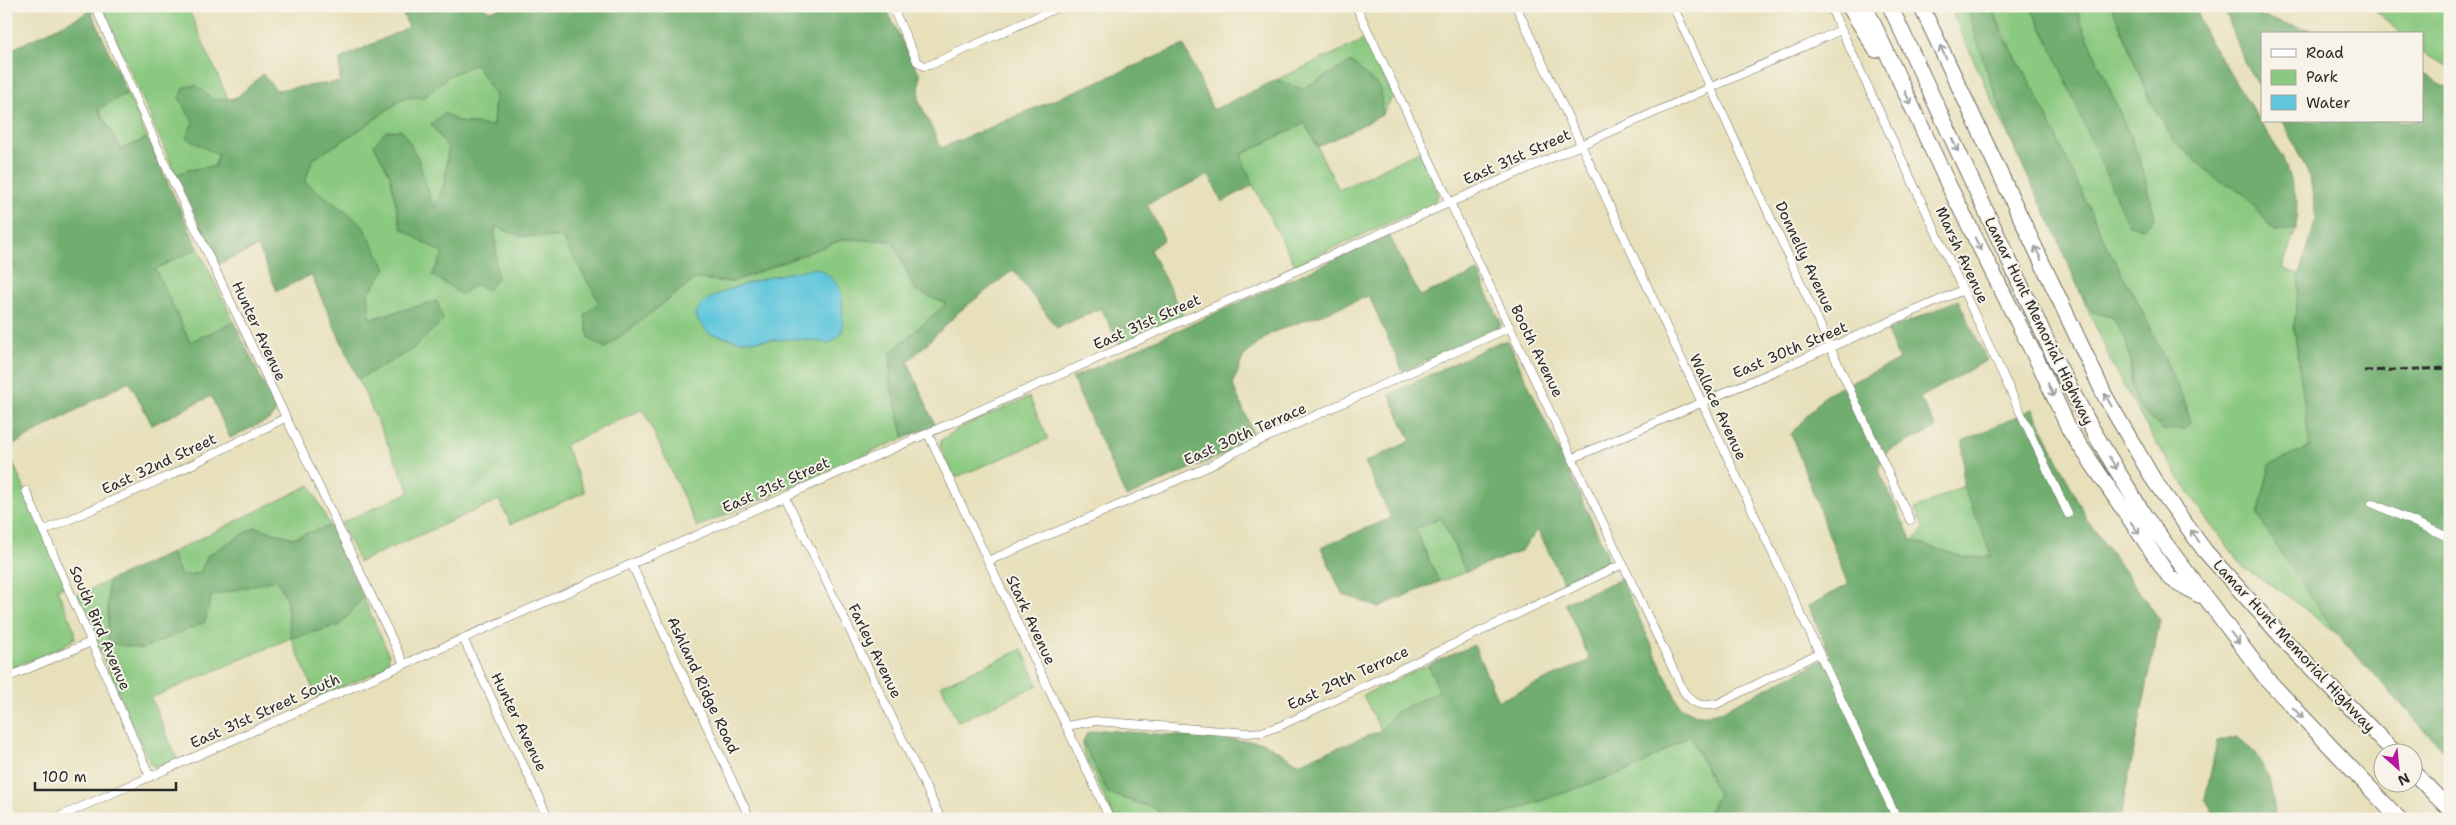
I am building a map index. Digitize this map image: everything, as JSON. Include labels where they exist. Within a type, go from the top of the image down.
[{"type":"highway","points":[[1849,6],[1877,51],[1895,72]]},
{"type":"highway","points":[[1865,6],[1950,188],[2042,370],[2070,431],[2170,578],[2205,599]]},
{"type":"highway","name":"Lamar Hunt Memorial Highway","points":[[1890,6],[2059,367],[2144,515],[2265,677],[2399,819]]},
{"type":"highway","name":"Lamar Hunt Memorial Highway","points":[[1921,6],[2105,396],[2155,482],[2212,558],[2290,646],[2384,742]]},
{"type":"highway","points":[[1927,6],[1931,27]]},
{"type":"highway","points":[[2424,783],[2450,810]]},
{"type":"street","name":"Hunter Avenue","points":[[95,6],[170,175],[404,664]]},
{"type":"street","points":[[892,6],[919,63],[924,66],[1061,6]]},
{"type":"street","name":"Booth Avenue","points":[[1356,6],[1684,692],[1697,704],[1706,707],[1717,704],[1819,653]]},
{"type":"street","name":"Wallace Avenue","points":[[1516,6],[1700,403],[1897,819]]},
{"type":"street","name":"Donnelly Avenue","points":[[1673,6],[1910,520]]},
{"type":"street","name":"Marsh Avenue","points":[[1830,6],[2068,514]]},
{"type":"street","name":"East 31st Street","points":[[463,638],[1841,30]]},
{"type":"street","name":"East 30th Street","points":[[1573,458],[1963,290]]},
{"type":"street","name":"East 30th Terrace","points":[[988,561],[1210,466],[1235,452],[1510,327]]},
{"type":"street","name":"East 32nd Street","points":[[43,531],[171,475],[285,418]]},
{"type":"street","name":"Stark Avenue","points":[[928,434],[1110,819]]},
{"type":"street","name":"South Bird Avenue","points":[[26,491],[150,777]]},
{"type":"street","name":"Farley Avenue","points":[[785,496],[941,819]]},
{"type":"street","points":[[2372,503],[2450,538]]},
{"type":"street","name":"Ashland Ridge Road","points":[[631,564],[750,819]]},
{"type":"street","name":"East 29th Terrace","points":[[1066,726],[1095,721],[1248,733],[1262,732],[1280,726],[1623,564]]},
{"type":"street","name":"Hunter Avenue","points":[[463,638],[549,819]]},
{"type":"street","name":"East 31st Street South","points":[[54,819],[463,638]]},
{"type":"street","points":[[6,678],[91,642]]},
{"type":"green space","points":[[102,6],[143,6],[147,13],[166,6],[187,6],[228,99],[211,100],[218,155],[215,166],[188,170],[176,175]]},
{"type":"green space","points":[[399,6],[483,6],[490,11],[507,6],[885,6],[912,62],[920,73],[919,101],[941,148],[1184,45],[1213,110],[1276,80],[1302,89],[1352,62],[1381,89],[1382,115],[1318,147],[1305,123],[1241,155],[1253,185],[1222,202],[1209,175],[1147,204],[1164,239],[1150,250],[1178,305],[1114,334],[1101,308],[1057,328],[1013,270],[960,311],[908,362],[935,425],[904,438],[890,384],[891,352],[946,304],[915,290],[893,241],[844,239],[732,282],[695,279],[605,348],[589,339],[585,315],[599,302],[562,237],[520,236],[495,226],[497,278],[488,290],[476,285],[461,294],[432,275],[443,254],[401,228],[390,175],[374,145],[386,131],[402,130],[417,156],[434,209],[445,182],[448,148],[431,124],[444,113],[459,122],[493,126],[495,95],[476,64],[448,76],[425,97],[404,98],[358,131],[312,160],[305,182],[361,223],[386,268],[368,294],[370,319],[437,301],[443,320],[412,350],[358,379],[311,275],[277,291],[258,247],[218,264],[176,175],[188,170],[215,166],[218,155],[186,138],[193,122],[179,98],[185,87],[197,85],[212,100],[236,98],[263,74],[276,90],[340,82],[340,59],[409,27]]},
{"type":"green space","points":[[1949,6],[1967,6],[1971,13],[1986,69],[2019,159]]},
{"type":"green space","points":[[1967,6],[1991,6],[2003,35],[2036,93],[2108,249],[2143,312],[2186,405],[2190,423],[2184,429],[2163,430],[2137,404],[2132,384],[2131,361],[2125,338],[2112,317],[2093,312],[2080,292],[2055,232],[2019,159],[1986,69]]},
{"type":"green space","points":[[1991,6],[2030,6],[2144,228],[2155,218],[2140,160],[2080,20],[2077,6],[2112,6],[2150,101],[2219,181],[2243,192],[2274,231],[2296,229],[2282,268],[2300,275],[2294,326],[2310,448],[2270,465],[2258,515],[2281,553],[2337,634],[2287,595],[2244,568],[2204,515],[2156,443],[2118,376],[2080,292],[2093,312],[2112,317],[2124,334],[2128,345],[2132,389],[2141,409],[2163,429],[2190,423],[2186,405],[2143,312],[2108,249]]},
{"type":"green space","points":[[2030,6],[2077,6],[2080,20],[2140,160],[2155,218],[2144,228],[2128,225],[2048,40]]},
{"type":"green space","points":[[2112,6],[2195,6],[2206,35],[2283,158],[2297,200],[2296,229],[2274,231],[2243,192],[2219,181],[2176,143],[2150,101]]},
{"type":"green space","points":[[2371,6],[2450,6],[2450,67],[2424,54],[2424,32],[2399,32]]},
{"type":"green space","points":[[2245,10],[2284,24],[2322,32],[2261,32],[2261,88],[2245,64],[2226,12]]},
{"type":"green space","points":[[91,11],[127,93],[98,109],[121,150],[147,138],[198,248],[155,269],[190,342],[234,322],[275,408],[275,414],[270,419],[230,438],[211,396],[152,425],[129,381],[11,446],[6,436],[6,52]]},
{"type":"green space","points":[[1366,39],[1393,96],[1382,115],[1381,89],[1352,62],[1302,89],[1276,80]]},
{"type":"green space","points":[[476,64],[495,95],[493,126],[459,122],[444,113],[448,148],[445,182],[433,210],[417,156],[374,145],[390,175],[401,228],[443,254],[494,226],[520,236],[562,237],[600,303],[605,348],[695,279],[732,282],[844,239],[893,241],[915,290],[946,304],[891,352],[890,384],[904,438],[697,527],[643,409],[565,445],[585,492],[511,524],[499,500],[359,562],[341,523],[410,492],[358,379],[412,350],[442,320],[437,301],[370,319],[368,294],[305,182],[312,160],[358,131],[404,98],[425,97],[448,76]]},
{"type":"green space","points":[[2424,73],[2442,86],[2450,87],[2450,758],[2337,634],[2258,516],[2270,465],[2310,447],[2294,326],[2300,275],[2316,219],[2310,177],[2283,122],[2424,122]]},
{"type":"green space","points":[[127,93],[147,138],[121,150],[98,108]]},
{"type":"green space","points":[[1305,123],[1339,190],[1419,151],[1438,191],[1437,198],[1431,204],[1295,265],[1253,185],[1241,155]]},
{"type":"green space","points":[[1389,235],[1420,296],[1478,272],[1501,323],[1498,328],[1403,372],[1369,296],[1271,333],[1243,357],[1233,385],[1256,440],[1126,497],[1072,378]]},
{"type":"green space","points":[[198,248],[234,322],[190,342],[155,269]]},
{"type":"green space","points":[[1958,300],[1987,360],[1920,398],[1936,428],[1888,451],[1878,469],[1912,541],[1966,558],[1992,556],[1963,486],[1963,441],[2033,409],[2087,520],[2160,620],[2120,819],[1705,819],[1718,794],[1690,735],[1640,766],[1490,819],[1161,819],[1157,809],[1108,793],[1083,742],[1087,733],[1102,730],[1263,742],[1298,763],[1380,731],[1396,712],[1439,691],[1428,665],[1474,645],[1498,701],[1590,660],[1565,603],[1621,579],[1680,707],[1696,715],[1717,713],[1831,656],[1808,606],[1848,585],[1791,434],[1826,394],[1899,360],[1887,331]]},
{"type":"green space","points":[[1178,305],[1183,316],[1119,345],[1114,334]]},
{"type":"green space","points":[[1508,341],[1608,556],[1605,563],[1563,582],[1538,530],[1521,551],[1466,572],[1441,517],[1415,529],[1439,582],[1378,607],[1342,594],[1321,547],[1391,518],[1365,462],[1411,441],[1389,394],[1499,342]]},
{"type":"green space","points":[[1029,397],[1048,439],[954,478],[940,446],[941,440],[961,427]]},
{"type":"green space","points":[[6,447],[67,586],[57,589],[75,631],[75,638],[62,647],[6,670]]},
{"type":"green space","points":[[310,485],[330,526],[293,538],[255,527],[208,555],[200,573],[181,576],[171,553]]},
{"type":"green space","points":[[1963,486],[1993,556],[1966,558],[1912,541],[1924,529],[1915,509]]},
{"type":"green space","points":[[1441,516],[1466,572],[1439,582],[1415,529]]},
{"type":"green space","points":[[330,526],[363,597],[340,625],[291,638],[286,598],[277,579],[211,596],[205,622],[142,649],[108,643],[108,581],[171,553],[181,576],[200,573],[208,555],[255,527],[293,538]]},
{"type":"green space","points":[[277,579],[286,598],[291,638],[151,698],[177,759],[156,767],[150,764],[76,596],[108,581],[108,643],[211,596]]},
{"type":"green space","points":[[363,597],[389,655],[388,663],[381,670],[317,698],[291,638],[340,625]]},
{"type":"green space","points":[[1022,649],[1038,685],[958,722],[941,685]]},
{"type":"green space","points":[[1428,665],[1440,691],[1396,712],[1381,731],[1363,695]]},
{"type":"green space","points":[[1690,735],[1718,794],[1705,819],[1490,819],[1640,766]]},
{"type":"green space","points":[[2237,737],[2254,753],[2266,773],[2272,795],[2275,819],[2219,819],[2205,800],[2217,742]]},
{"type":"green space","points":[[1083,742],[1108,793],[1157,809],[1158,813],[1145,819],[1115,819],[1083,752]]},
{"type":"water","points":[[816,268],[833,280],[841,295],[843,313],[842,333],[830,343],[797,339],[740,341],[708,333],[695,316],[703,303],[726,291],[773,276]]},
{"type":"railway","points":[[2364,371],[2450,368]]}]
